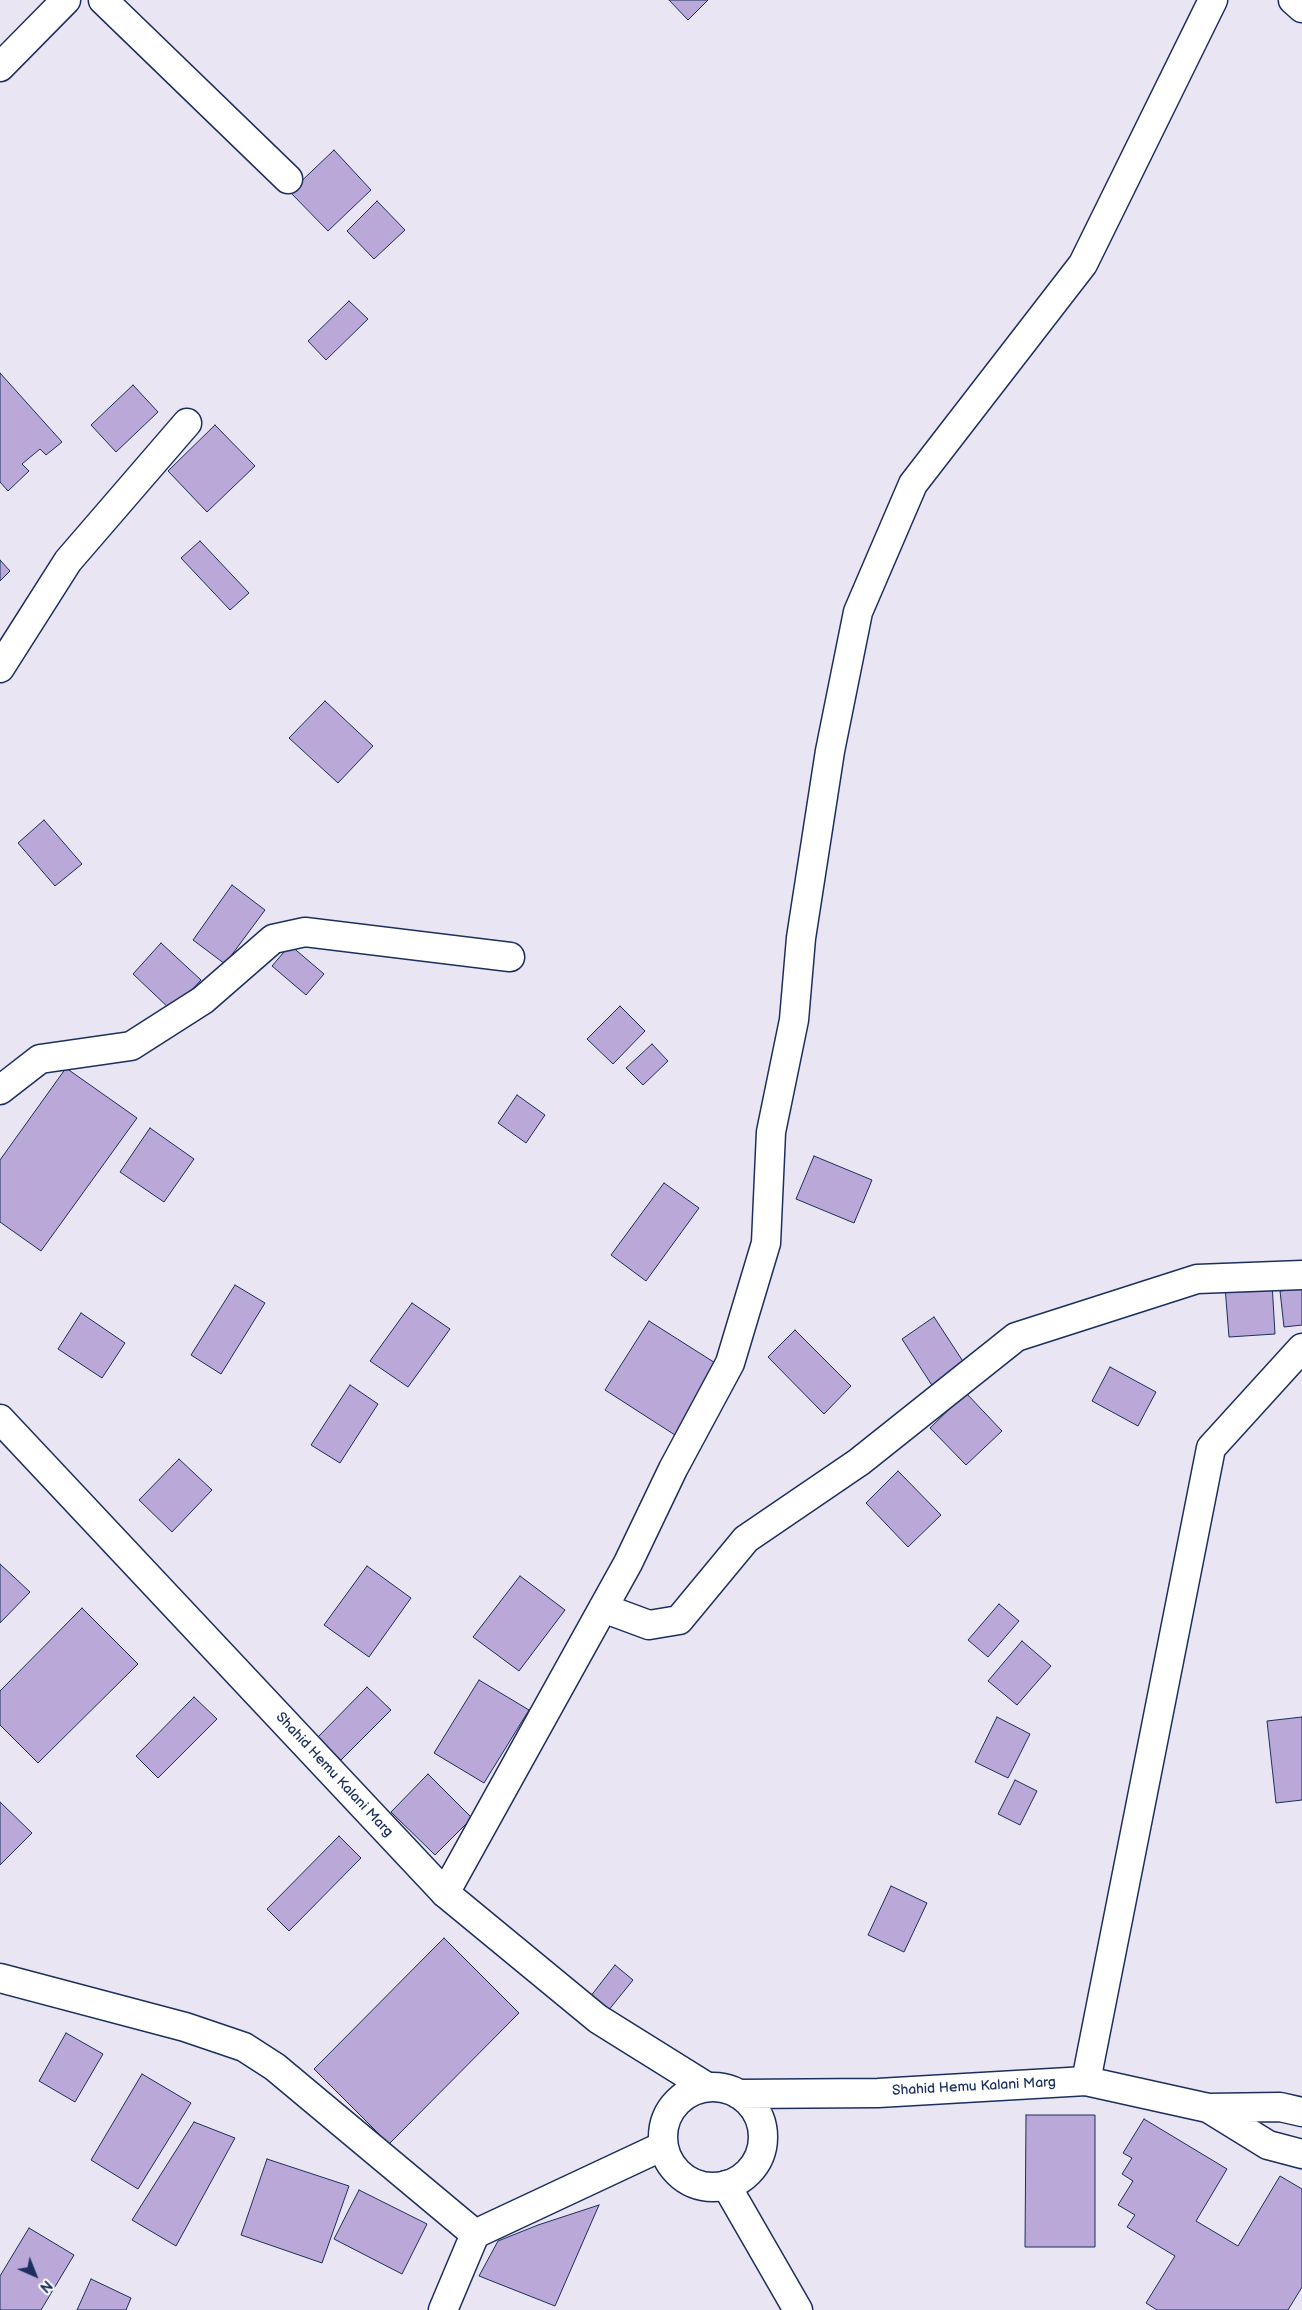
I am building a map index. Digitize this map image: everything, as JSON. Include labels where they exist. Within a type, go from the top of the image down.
[{"type":"street","points":[[0,67],[66,0]]},
{"type":"street","points":[[103,0],[288,179]]},
{"type":"street","points":[[445,1893],[628,1563],[673,1469],[730,1362],[766,1244],[771,1132],[794,1020],[802,938],[830,751],[858,612],[913,484],[1083,264],[1213,0]]},
{"type":"street","points":[[1293,0],[1302,8]]},
{"type":"street","points":[[0,668],[68,561],[187,423]]},
{"type":"street","points":[[0,1090],[40,1059],[131,1046],[202,1000],[273,939],[305,932],[510,957]]},
{"type":"street","points":[[603,1608],[649,1624],[679,1620],[746,1539],[859,1462],[1016,1337],[1197,1279],[1302,1276]]},
{"type":"street","points":[[1086,2081],[1211,1448],[1302,1348]]},
{"type":"street","name":"Shahid Hemu Kalani Marg","points":[[0,1419],[445,1893],[598,2019],[707,2087],[724,2088],[738,2094],[751,2104],[759,2118],[763,2134],[761,2151],[753,2166],[742,2178],[726,2185],[709,2187],[693,2184],[679,2174],[669,2162],[663,2146]]},
{"type":"street","points":[[0,1978],[185,2027],[244,2047],[275,2067],[475,2234]]},
{"type":"street","name":"Shahid Hemu Kalani Marg","points":[[738,2094],[878,2093],[1086,2081],[1208,2108],[1280,2107],[1302,2112]]},
{"type":"street","points":[[443,2310],[475,2234],[663,2146],[663,2129],[668,2114],[678,2101],[691,2091],[707,2087]]},
{"type":"street","name":"Shahid Hemu Kalani Marg","points":[[1208,2108],[1268,2145],[1302,2154]]},
{"type":"street","points":[[726,2185],[798,2310]]},
{"type":"building","points":[[669,0],[708,0],[688,20]]},
{"type":"building","points":[[334,150],[371,190],[328,231],[290,192]]},
{"type":"building","points":[[377,201],[405,230],[374,259],[347,231]]},
{"type":"building","points":[[349,301],[368,319],[326,360],[308,341]]},
{"type":"building","points":[[0,373],[62,442],[46,455],[40,449],[22,464],[29,471],[8,491],[0,482]]},
{"type":"building","points":[[133,385],[158,412],[116,452],[91,425]]},
{"type":"building","points":[[215,425],[255,466],[207,512],[168,471]]},
{"type":"building","points":[[200,541],[249,593],[230,610],[181,558]]},
{"type":"building","points":[[0,560],[10,571],[0,581]]},
{"type":"building","points":[[325,701],[373,746],[338,783],[289,738]]},
{"type":"building","points":[[44,820],[82,864],[55,886],[18,843]]},
{"type":"building","points":[[232,885],[265,910],[225,964],[193,940]]},
{"type":"building","points":[[161,943],[201,980],[172,1011],[133,974]]},
{"type":"building","points":[[290,945],[324,974],[306,995],[272,966]]},
{"type":"building","points":[[620,1006],[645,1031],[613,1064],[587,1039]]},
{"type":"building","points":[[652,1044],[668,1061],[643,1085],[626,1068]]},
{"type":"building","points":[[66,1068],[137,1118],[41,1251],[0,1222],[0,1160]]},
{"type":"building","points":[[517,1095],[545,1115],[526,1143],[498,1123]]},
{"type":"building","points":[[150,1128],[194,1159],[164,1202],[120,1172]]},
{"type":"building","points":[[814,1156],[872,1180],[854,1223],[796,1199]]},
{"type":"building","points":[[664,1183],[699,1208],[646,1281],[611,1255]]},
{"type":"building","points":[[1272,1283],[1275,1334],[1229,1337],[1225,1287]]},
{"type":"building","points":[[235,1285],[265,1303],[221,1374],[191,1355]]},
{"type":"building","points":[[1302,1288],[1302,1325],[1284,1327],[1280,1291]]},
{"type":"building","points":[[412,1303],[450,1329],[408,1387],[370,1361]]},
{"type":"building","points":[[81,1313],[125,1343],[102,1378],[58,1349]]},
{"type":"building","points":[[934,1317],[968,1369],[935,1390],[902,1339]]},
{"type":"building","points":[[649,1321],[720,1366],[675,1435],[605,1390]]},
{"type":"building","points":[[795,1330],[851,1386],[824,1414],[768,1357]]},
{"type":"building","points":[[1110,1367],[1156,1392],[1138,1426],[1092,1401]]},
{"type":"building","points":[[350,1385],[378,1404],[340,1463],[311,1445]]},
{"type":"building","points":[[966,1393],[1002,1431],[966,1465],[930,1428]]},
{"type":"building","points":[[179,1459],[212,1490],[172,1532],[139,1500]]},
{"type":"building","points":[[898,1471],[941,1515],[908,1547],[866,1503]]},
{"type":"building","points":[[0,1564],[30,1592],[0,1623]]},
{"type":"building","points":[[367,1566],[411,1598],[369,1657],[324,1625]]},
{"type":"building","points":[[520,1576],[565,1610],[519,1671],[473,1637]]},
{"type":"building","points":[[999,1604],[1019,1621],[988,1657],[968,1640]]},
{"type":"building","points":[[82,1608],[138,1664],[38,1763],[0,1725],[0,1691]]},
{"type":"building","points":[[1022,1641],[1051,1666],[1017,1705],[988,1681]]},
{"type":"building","points":[[479,1680],[529,1710],[484,1783],[434,1753]]},
{"type":"building","points":[[367,1687],[391,1710],[341,1760],[318,1737]]},
{"type":"building","points":[[194,1697],[217,1719],[158,1778],[136,1756]]},
{"type":"building","points":[[997,1717],[1030,1734],[1008,1778],[975,1762]]},
{"type":"building","points":[[1302,1717],[1302,1800],[1276,1803],[1267,1721]]},
{"type":"building","points":[[428,1774],[472,1818],[435,1855],[391,1812]]},
{"type":"building","points":[[1015,1780],[1037,1791],[1020,1825],[998,1814]]},
{"type":"building","points":[[0,1802],[32,1833],[0,1865]]},
{"type":"building","points":[[339,1836],[361,1858],[289,1931],[267,1909]]},
{"type":"building","points":[[891,1886],[927,1903],[904,1952],[868,1935]]},
{"type":"building","points":[[444,1938],[519,2013],[389,2144],[314,2069]]},
{"type":"building","points":[[615,1965],[633,1980],[608,2011],[590,1997]]},
{"type":"building","points":[[66,2033],[103,2054],[75,2102],[39,2081]]},
{"type":"building","points":[[142,2074],[191,2103],[138,2189],[91,2160]]},
{"type":"building","points":[[1026,2115],[1095,2115],[1095,2247],[1025,2247]]},
{"type":"building","points":[[1144,2119],[1227,2169],[1196,2221],[1238,2246],[1280,2176],[1302,2189],[1302,2287],[1288,2310],[1157,2310],[1146,2303],[1175,2256],[1127,2227],[1135,2215],[1118,2205],[1133,2181],[1122,2174],[1132,2158],[1123,2153]]},
{"type":"building","points":[[194,2122],[235,2138],[176,2246],[132,2220]]},
{"type":"building","points":[[267,2159],[349,2186],[322,2263],[241,2235]]},
{"type":"building","points":[[359,2190],[427,2224],[402,2274],[334,2239]]},
{"type":"building","points":[[599,2205],[555,2306],[479,2276],[498,2241],[538,2225]]},
{"type":"building","points":[[29,2228],[74,2255],[41,2310],[0,2310],[0,2276]]},
{"type":"building","points":[[91,2279],[131,2298],[126,2310],[77,2310]]}]
